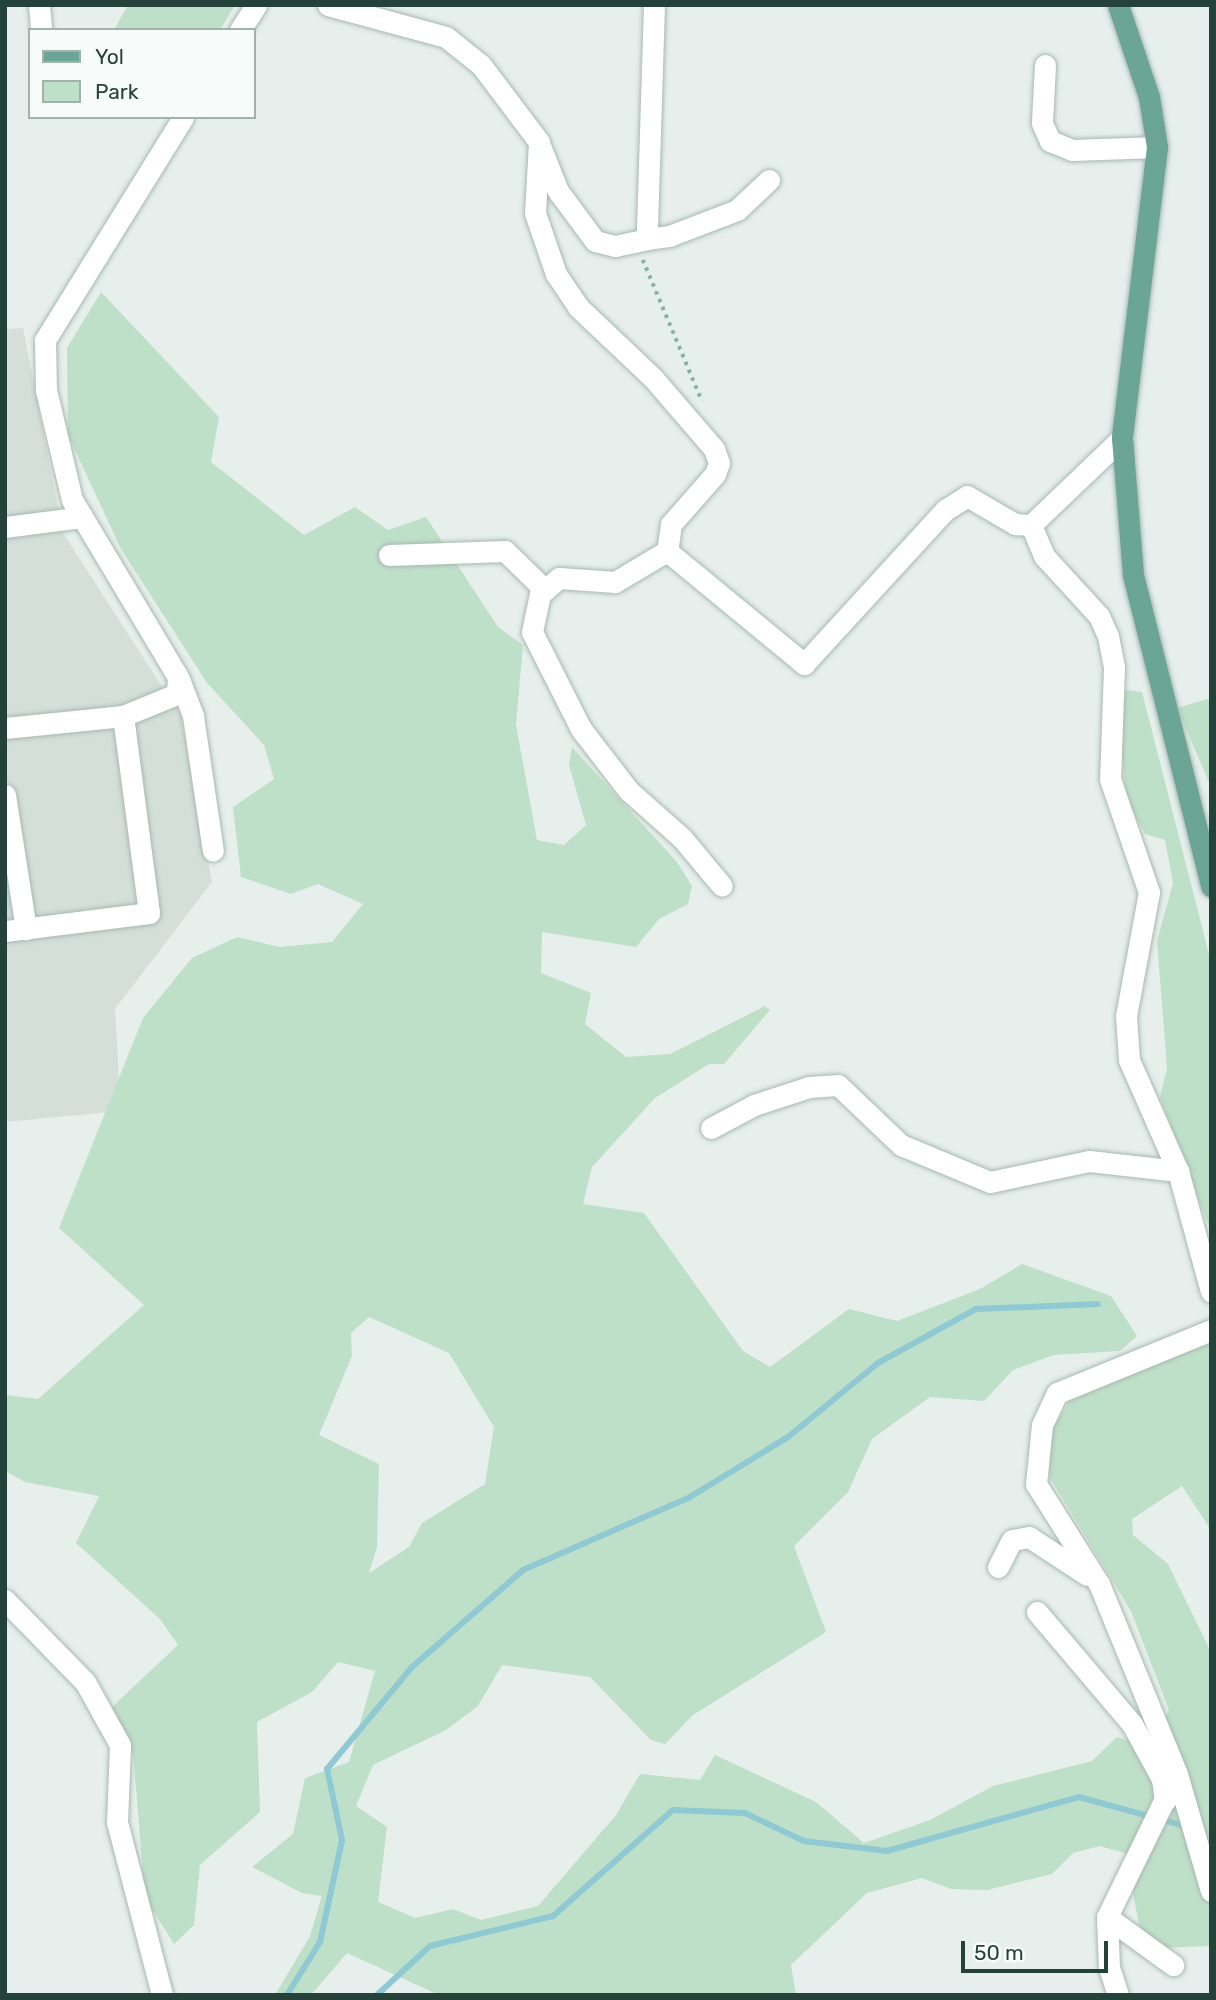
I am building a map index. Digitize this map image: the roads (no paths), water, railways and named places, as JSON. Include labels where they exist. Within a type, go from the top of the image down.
[{"type":"main road","points":[[1118,5],[1149,97],[1157,147],[1122,438],[1133,575],[1211,886]]},
{"type":"street","points":[[38,5],[41,28]]},
{"type":"street","points":[[241,28],[256,5]]},
{"type":"street","points":[[328,5],[446,37],[481,65],[539,142],[558,191],[595,241],[644,240],[737,209],[769,180]]},
{"type":"street","points":[[644,240],[647,231],[654,5]]},
{"type":"street","points":[[1045,65],[1042,123],[1050,141],[1072,150],[1157,147]]},
{"type":"street","points":[[182,119],[45,340],[46,390],[72,500],[178,677],[193,716],[213,851]]},
{"type":"street","points":[[539,142],[535,213],[556,274],[578,307],[653,378],[719,463],[671,524],[667,551]]},
{"type":"street","points":[[667,551],[804,664],[914,541],[967,496],[1015,524],[1031,525],[1122,438]]},
{"type":"street","points":[[5,527],[82,517]]},
{"type":"street","points":[[1031,525],[1044,556],[1099,616],[1108,636],[1114,667],[1110,779],[1149,891],[1126,1016],[1129,1060],[1178,1171],[1211,1292]]},
{"type":"street","points":[[389,555],[505,551],[545,590]]},
{"type":"street","points":[[667,551],[615,582],[559,578],[545,590],[533,608],[531,632],[581,729],[629,791],[682,838],[722,886]]},
{"type":"street","points":[[5,728],[123,716],[177,694],[178,677]]},
{"type":"street","points":[[5,795],[16,930],[149,912],[123,716]]},
{"type":"street","points":[[712,1128],[754,1104],[809,1087],[838,1085],[901,1145],[990,1182],[1089,1161],[1178,1171]]},
{"type":"street","points":[[1211,1330],[1057,1392],[1042,1425],[1035,1484],[1100,1584],[1177,1774],[1211,1891]]},
{"type":"street","points":[[998,1567],[1012,1540],[1029,1537],[1100,1584]]},
{"type":"street","points":[[5,1600],[85,1682],[120,1745],[117,1822],[162,1995]]},
{"type":"street","points":[[1037,1612],[1132,1724],[1162,1779],[1165,1801]]},
{"type":"street","points":[[1118,1995],[1108,1967],[1107,1917],[1177,1774]]},
{"type":"street","points":[[1107,1917],[1172,1965]]},
{"type":"waterway","points":[[287,1995],[320,1942],[342,1840],[327,1769],[412,1667],[523,1570],[690,1497],[788,1437],[878,1363],[976,1309],[1098,1304]]},
{"type":"waterway","points":[[377,1995],[430,1946],[553,1916],[673,1810],[745,1813],[804,1841],[887,1851],[1079,1797],[1189,1827]]}]
